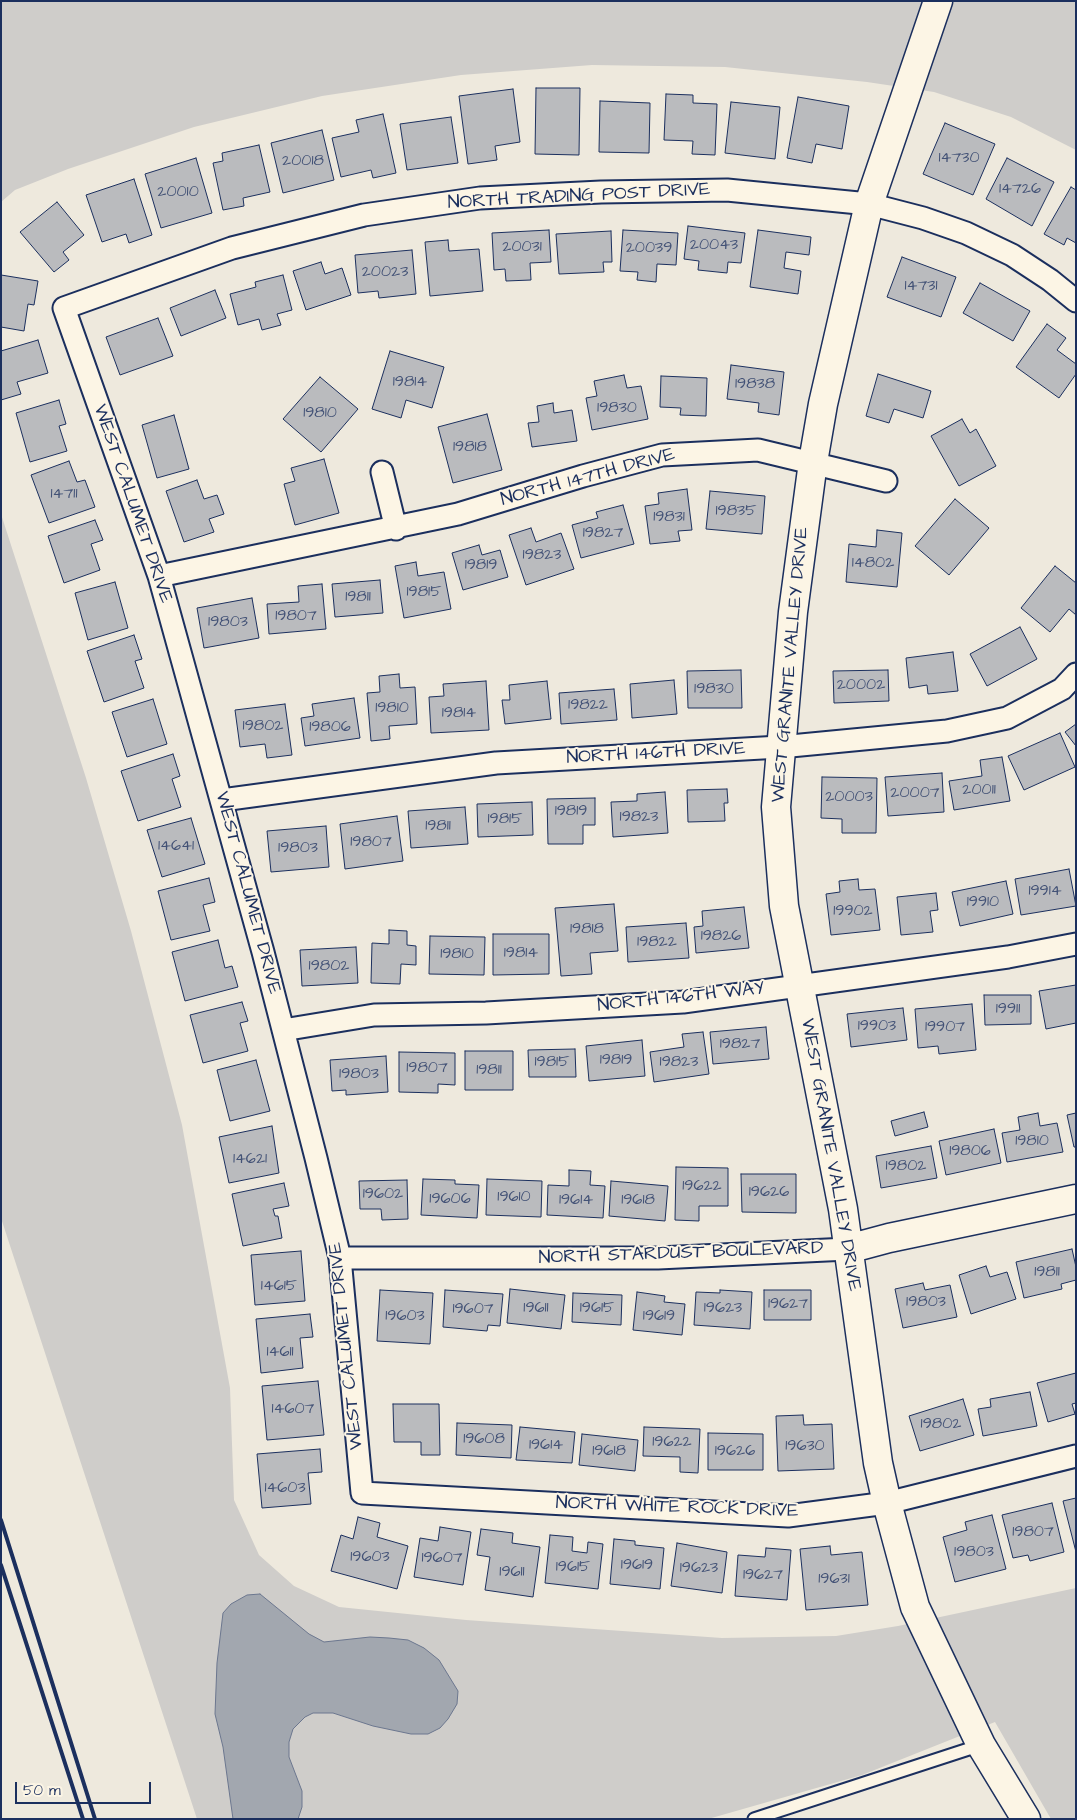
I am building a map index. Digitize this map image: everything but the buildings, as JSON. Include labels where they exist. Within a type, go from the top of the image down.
[{"type":"street","name":"WEST GRANITE VALLEY DRIVE","points":[[938,1],[869,204],[846,298],[813,462],[793,612],[776,808],[784,906],[844,1209],[878,1463],[887,1503],[915,1607],[982,1745],[1026,1819]]},
{"type":"street","name":"NORTH TRADING POST DRIVE","points":[[64,308],[232,248],[364,215],[480,198],[727,190],[869,204],[924,218],[974,237],[1012,255],[1050,280],[1076,301]]},
{"type":"street","name":"WEST CALUMET DRIVE","points":[[64,308],[159,576],[284,1030],[340,1258],[362,1493]]},
{"type":"street","name":"NORTH 147TH DRIVE","points":[[159,576],[396,529],[458,514],[583,476],[662,455],[758,450],[813,462]]},
{"type":"street","points":[[813,462],[886,481]]},
{"type":"street","points":[[382,472],[396,529]]},
{"type":"street","name":"NORTH 146TH DRIVE","points":[[222,800],[496,762],[780,747],[947,731],[1007,718],[1062,689],[1076,674]]},
{"type":"street","name":"NORTH 146TH WAY","points":[[284,1030],[374,1016],[486,1013],[683,1002],[1008,957],[1076,944]]},
{"type":"street","name":"NORTH STARDUST BOULEVARD","points":[[340,1258],[658,1258],[848,1249],[889,1238],[1076,1199]]},
{"type":"street","name":"NORTH WHITE ROCK DRIVE","points":[[362,1493],[788,1516],[887,1503],[1076,1456]]},
{"type":"lane","points":[[754,1819],[982,1745]]},
{"type":"shaded area","points":[[1,1],[1076,1],[1076,150],[1011,117],[934,92],[867,82],[725,67],[592,65],[461,75],[322,96],[194,127],[68,169],[15,190],[1,202]]},
{"type":"shaded area","points":[[1,514],[86,778],[131,931],[182,1125],[230,1388],[234,1500],[259,1555],[294,1586],[339,1607],[466,1620],[722,1638],[836,1636],[898,1626],[1076,1588],[1076,1819],[1051,1819],[995,1722],[862,1775],[708,1819],[197,1819],[1,1218]]},
{"type":"shaded area","points":[[260,1594],[309,1634],[324,1642],[370,1637],[408,1640],[424,1648],[439,1660],[458,1691],[457,1704],[448,1719],[440,1728],[428,1734],[411,1734],[373,1726],[333,1713],[313,1713],[305,1717],[293,1729],[289,1742],[289,1757],[302,1791],[302,1807],[298,1819],[233,1819],[223,1747],[215,1714],[217,1663],[223,1613],[231,1604],[247,1595]]},
{"type":"railway","points":[[1,1520],[95,1819]]},
{"type":"railway","points":[[1,1565],[83,1819]]}]
